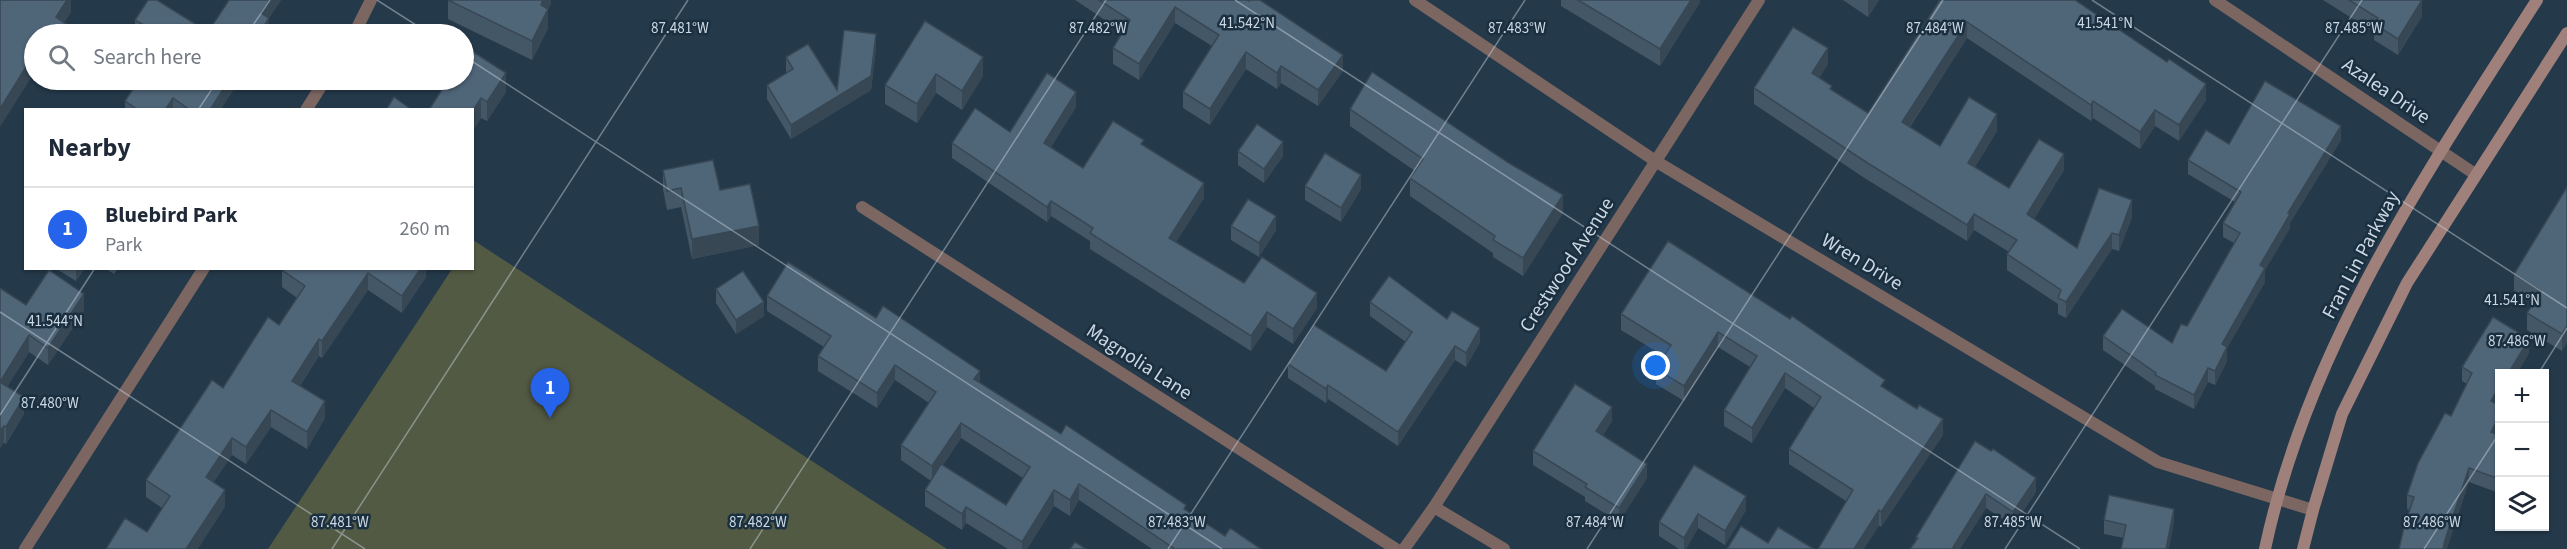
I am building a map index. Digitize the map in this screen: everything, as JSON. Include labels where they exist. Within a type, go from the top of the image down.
[{"type":"street","points":[[359,24],[371,0]]},
{"type":"street","name":"Wren Drive","points":[[1415,0],[1657,162],[2158,462],[2313,510]]},
{"type":"street","name":"Crestwood Avenue","points":[[1404,549],[1434,507],[1759,0]]},
{"type":"street","name":"Azalea Drive","points":[[2215,0],[2475,174]]},
{"type":"street","name":"Fran Lin Parkway","points":[[2265,549],[2276,499],[2308,405],[2373,264],[2441,150],[2537,0]]},
{"type":"street","points":[[2303,549],[2342,414],[2408,283],[2475,174],[2567,33]]},
{"type":"street","points":[[307,108],[319,90]]},
{"type":"street","name":"Magnolia Lane","points":[[862,207],[1396,549]]},
{"type":"street","points":[[25,549],[203,270]]},
{"type":"street","points":[[1434,507],[1504,549]]},
{"type":"green space","points":[[474,241],[947,549],[268,549],[451,270],[474,270]]},
{"type":"building","points":[[0,0],[67,0],[56,17],[66,24],[24,24],[24,70],[0,109]]},
{"type":"building","points":[[148,0],[157,0],[195,24],[142,24],[135,20]]},
{"type":"building","points":[[229,0],[270,0],[261,13],[269,18],[265,24],[213,24]]},
{"type":"building","points":[[448,0],[543,0],[541,5],[548,9],[532,41]]},
{"type":"building","points":[[1099,0],[1260,0],[1343,55],[1318,90],[1281,66],[1277,73],[1246,52],[1210,109],[1183,92],[1219,35],[1175,7],[1139,64],[1113,48],[1130,20]]},
{"type":"building","points":[[1578,0],[1691,0],[1660,49]]},
{"type":"building","points":[[1940,0],[2075,0],[2167,62],[2169,59],[2206,84],[2179,125],[2155,110],[2140,132],[2093,101],[2091,105],[1967,22],[1902,122],[1940,146],[1969,97],[1997,114],[1968,163],[2009,188],[2039,139],[2064,154],[2027,214],[2077,248],[2099,188],[2132,200],[2119,235],[2112,233],[2066,302],[2058,298],[2061,290],[2007,254],[2017,240],[1974,214],[1967,225],[1754,88],[1793,27],[1828,48],[1812,73],[1832,86],[1830,89],[1868,113]]},
{"type":"building","points":[[2349,0],[2422,0],[2398,39],[2374,24],[2378,18]]},
{"type":"building","points":[[925,21],[983,57],[962,91],[936,74],[917,104],[885,85]]},
{"type":"building","points":[[844,30],[876,34],[871,76],[791,125],[767,85],[793,69],[786,57],[808,44],[837,90]]},
{"type":"building","points":[[474,52],[506,73],[487,102],[481,98],[474,109],[430,108],[442,90],[474,90]]},
{"type":"building","points":[[1372,72],[1509,163],[1563,195],[1523,258],[1493,240],[1495,236],[1410,178],[1423,159],[1350,109]]},
{"type":"building","points":[[1047,73],[1076,92],[1044,143],[1083,168],[1113,121],[1144,140],[1141,144],[1204,183],[1169,238],[1244,283],[1262,257],[1317,293],[1293,329],[1267,312],[1251,336],[1090,233],[1093,228],[1051,201],[1047,207],[952,143],[975,108],[1010,132]]},
{"type":"building","points":[[2265,81],[2341,126],[2288,213],[2290,214],[2260,265],[2265,268],[2222,344],[2227,347],[2215,371],[2208,368],[2194,395],[2155,375],[2156,373],[2103,336],[2122,309],[2172,343],[2181,324],[2187,326],[2240,233],[2223,223],[2241,192],[2188,160],[2206,130],[2229,144]]},
{"type":"building","points":[[132,90],[223,90],[211,108],[187,108],[173,98],[166,108],[135,108],[125,101]]},
{"type":"building","points":[[394,97],[409,108],[387,108]]},
{"type":"building","points":[[1257,124],[1283,142],[1264,169],[1238,151]]},
{"type":"building","points":[[1325,153],[1361,175],[1341,208],[1305,186]]},
{"type":"building","points":[[713,160],[720,190],[750,184],[759,226],[692,239],[681,188],[667,191],[663,170]]},
{"type":"building","points":[[2567,187],[2567,326],[2562,334],[2527,313],[2541,291],[2514,274]]},
{"type":"building","points":[[1248,199],[1276,216],[1259,243],[1231,226]]},
{"type":"building","points":[[1668,241],[1790,319],[1792,316],[1885,380],[1881,386],[1917,409],[1919,405],[1943,419],[1854,549],[1818,549],[1853,490],[1789,449],[1821,397],[1785,373],[1752,428],[1724,410],[1757,356],[1718,332],[1684,386],[1656,369],[1671,345],[1621,314]]},
{"type":"building","points":[[788,262],[876,318],[883,306],[980,371],[974,379],[1061,434],[1066,425],[1186,505],[1184,509],[1225,536],[1230,528],[1261,549],[1175,549],[1079,484],[1070,500],[1054,490],[1022,542],[966,507],[962,514],[925,490],[941,464],[1006,505],[1030,467],[961,423],[932,466],[901,445],[936,392],[895,365],[877,393],[818,356],[831,336],[767,296]]},
{"type":"building","points":[[49,270],[84,294],[48,348],[29,335],[0,382],[0,288],[26,305]]},
{"type":"building","points":[[282,270],[420,270],[402,296],[368,273],[322,341],[319,339],[292,381],[325,401],[307,432],[271,410],[246,447],[232,438],[206,477],[225,490],[186,549],[106,549],[125,518],[147,532],[170,496],[146,480],[212,380],[223,388],[268,317],[279,325],[305,286]]},
{"type":"building","points":[[743,271],[764,302],[736,320],[716,289]]},
{"type":"building","points":[[1389,276],[1447,319],[1452,311],[1480,328],[1466,353],[1455,346],[1398,432],[1328,385],[1326,389],[1288,364],[1314,325],[1386,371],[1412,332],[1370,302]]},
{"type":"building","points":[[2493,317],[2529,339],[2511,369],[2495,369],[2495,394],[2491,401],[2495,403],[2495,424],[2491,432],[2495,434],[2495,478],[2469,468],[2443,549],[2399,549],[2414,497],[2407,495],[2418,463],[2445,413],[2451,416],[2472,373],[2462,367]]},
{"type":"building","points":[[0,382],[24,397],[6,427],[4,426],[0,431]]},
{"type":"building","points":[[1575,384],[1612,407],[1596,431],[1647,464],[1619,508],[1585,487],[1587,484],[1533,451]]},
{"type":"building","points":[[1975,441],[1991,451],[1993,449],[2036,478],[2013,512],[1986,494],[1952,549],[1910,549],[1918,538],[1916,537]]},
{"type":"building","points":[[1694,465],[1746,496],[1725,531],[1698,514],[1684,538],[1659,522]]},
{"type":"building","points":[[2109,495],[2174,509],[2166,549],[2121,549],[2126,525],[2104,520]]},
{"type":"building","points":[[1741,526],[1768,543],[1778,527],[1814,549],[1727,549]]},
{"type":"building","points":[[1075,542],[1086,549],[1070,549]]},
{"type":"place","name":"Bluebird Park","points":[[550,418]]}]
